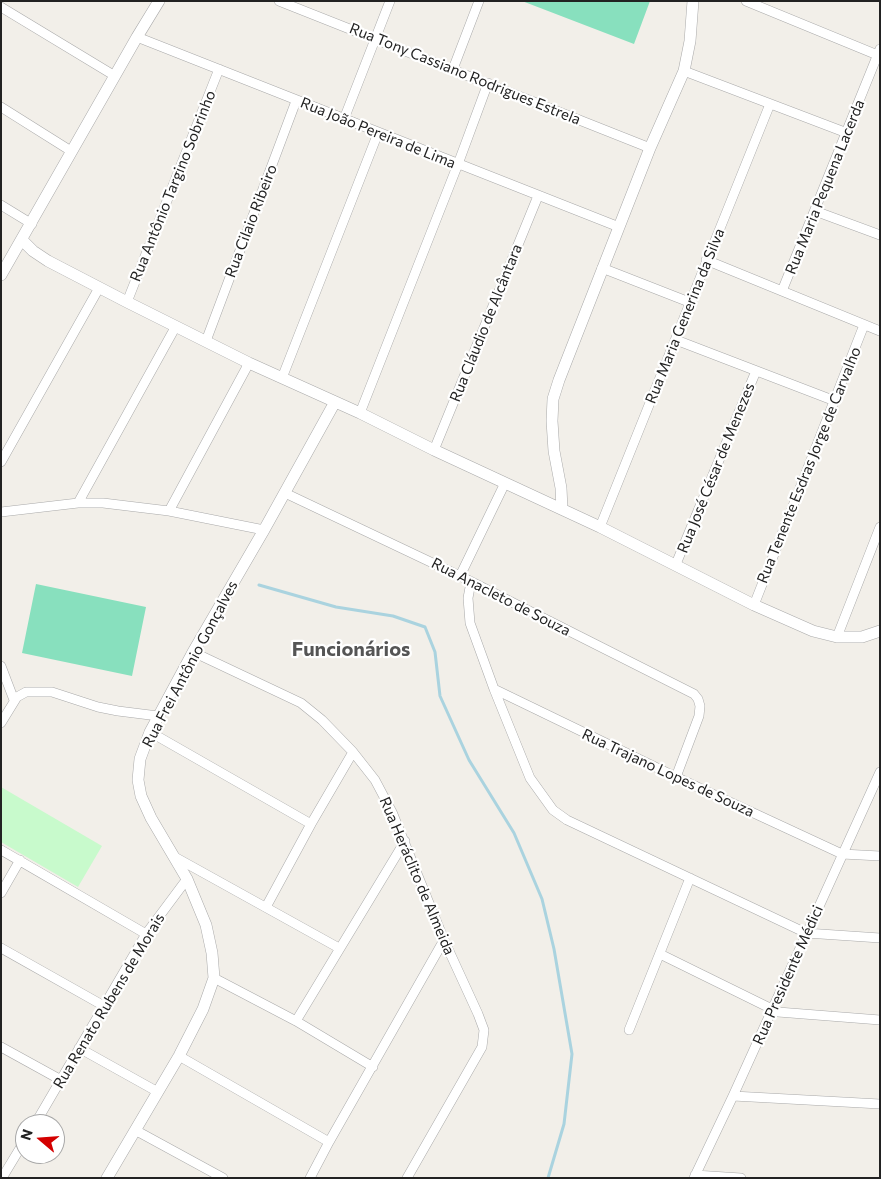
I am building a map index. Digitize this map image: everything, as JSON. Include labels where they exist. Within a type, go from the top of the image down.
[{"type":"street","points":[[1,275],[159,1]]},
{"type":"street","name":"Rua Tony Cassiano Rodrigues Estrela","points":[[279,1],[650,148]]},
{"type":"street","points":[[344,119],[390,1]]},
{"type":"street","points":[[453,69],[479,1]]},
{"type":"street","points":[[562,509],[561,488],[554,451],[553,400],[602,268],[650,148],[684,71],[690,41],[693,1]]},
{"type":"street","points":[[746,1],[879,53]]},
{"type":"street","points":[[1,7],[115,76]]},
{"type":"street","name":"Rua João Pereira de Lima","points":[[137,37],[619,227]]},
{"type":"street","name":"Rua Maria Pequena Lacerda","points":[[782,291],[879,53]]},
{"type":"street","name":"Rua Antônio Targino Sobrinho","points":[[127,302],[219,70]]},
{"type":"street","points":[[684,71],[846,133]]},
{"type":"street","points":[[360,413],[488,83]]},
{"type":"street","name":"Rua Cilaio Ribeiro","points":[[206,341],[296,101]]},
{"type":"street","name":"Rua Maria Generina da Silva","points":[[600,527],[770,104]]},
{"type":"street","points":[[1,107],[72,151]]},
{"type":"street","points":[[282,378],[378,133]]},
{"type":"street","name":"Rua Cláudio de Alcântara","points":[[434,450],[538,196]]},
{"type":"street","points":[[1,205],[32,224]]},
{"type":"street","points":[[815,211],[880,235]]},
{"type":"street","points":[[22,240],[48,261],[249,363],[360,413],[434,450],[600,527],[754,605],[813,631],[837,637],[862,637],[880,631]]},
{"type":"street","points":[[706,260],[880,331]]},
{"type":"street","points":[[602,268],[689,302]]},
{"type":"street","points":[[1,462],[99,288]]},
{"type":"street","name":"Rua Tenente Esdras Jorge de Carvalho","points":[[754,605],[864,325]]},
{"type":"street","points":[[78,503],[176,326]]},
{"type":"street","points":[[676,340],[834,401]]},
{"type":"street","points":[[169,511],[249,363]]},
{"type":"street","name":"Rua José César de Menezes","points":[[676,564],[756,371]]},
{"type":"street","name":"Rua Frei Antônio Gonçalves","points":[[107,1178],[179,1056],[203,1008],[214,978],[212,953],[206,925],[187,879],[172,856],[141,796],[138,780],[140,759],[158,716],[335,402]]},
{"type":"street","points":[[460,576],[504,483]]},
{"type":"street","name":"Rua Anacleto de Souza","points":[[285,493],[460,576],[689,691],[698,699],[700,706],[699,716],[676,777]]},
{"type":"street","points":[[1,512],[78,503],[124,505],[169,511],[264,530]]},
{"type":"street","points":[[837,637],[880,526]]},
{"type":"street","points":[[471,582],[468,598],[470,623],[530,778],[553,810],[567,820],[806,932],[880,938]]},
{"type":"street","name":"Rua Heráclito de Almeida","points":[[193,652],[301,703],[322,720],[353,752],[375,780],[392,812],[444,940],[478,1014],[484,1030],[482,1047],[407,1178]]},
{"type":"street","points":[[1,666],[14,700]]},
{"type":"street","name":"Rua Trajano Lopes de Souza","points":[[494,689],[676,777],[842,854]]},
{"type":"street","points":[[1,723],[17,696],[26,692],[52,692],[98,706],[158,716]]},
{"type":"street","points":[[150,732],[311,824]]},
{"type":"street","points":[[266,907],[353,752]]},
{"type":"street","name":"Rua Presidente Médici","points":[[695,1177],[879,774]]},
{"type":"street","points":[[296,1022],[405,841]]},
{"type":"street","points":[[1,850],[146,934]]},
{"type":"street","points":[[842,854],[880,856]]},
{"type":"street","points":[[172,856],[339,948]]},
{"type":"street","points":[[1,893],[20,860]]},
{"type":"street","points":[[629,1030],[690,878]]},
{"type":"street","name":"Rua Renato Rubens de Morais","points":[[41,1114],[146,934],[187,879]]},
{"type":"street","points":[[310,1178],[444,940]]},
{"type":"street","points":[[1,948],[104,1006]]},
{"type":"street","points":[[660,954],[772,1010],[784,1014],[880,1020]]},
{"type":"street","points":[[214,978],[296,1022],[373,1067]]},
{"type":"street","points":[[1,1047],[61,1080]]},
{"type":"street","points":[[79,1048],[158,1092]]},
{"type":"street","points":[[179,1056],[329,1142]]},
{"type":"street","points":[[733,1096],[880,1104]]},
{"type":"street","points":[[135,1130],[223,1178]]},
{"type":"street","points":[[2,1178],[15,1157]]},
{"type":"street","points":[[695,1177],[740,1178]]},
{"type":"green space","points":[[522,1],[650,1],[634,44]]},
{"type":"green space","points":[[36,584],[146,607],[132,676],[22,653]]},
{"type":"green space","points":[[1,787],[102,846],[78,887],[1,842]]},
{"type":"waterway","points":[[259,585],[336,607],[393,616],[425,627],[435,652],[440,696],[469,760],[514,833],[542,899],[554,949],[572,1054],[564,1124],[548,1178]]},
{"type":"district","name":"Funcionários","points":[[351,649]]}]
